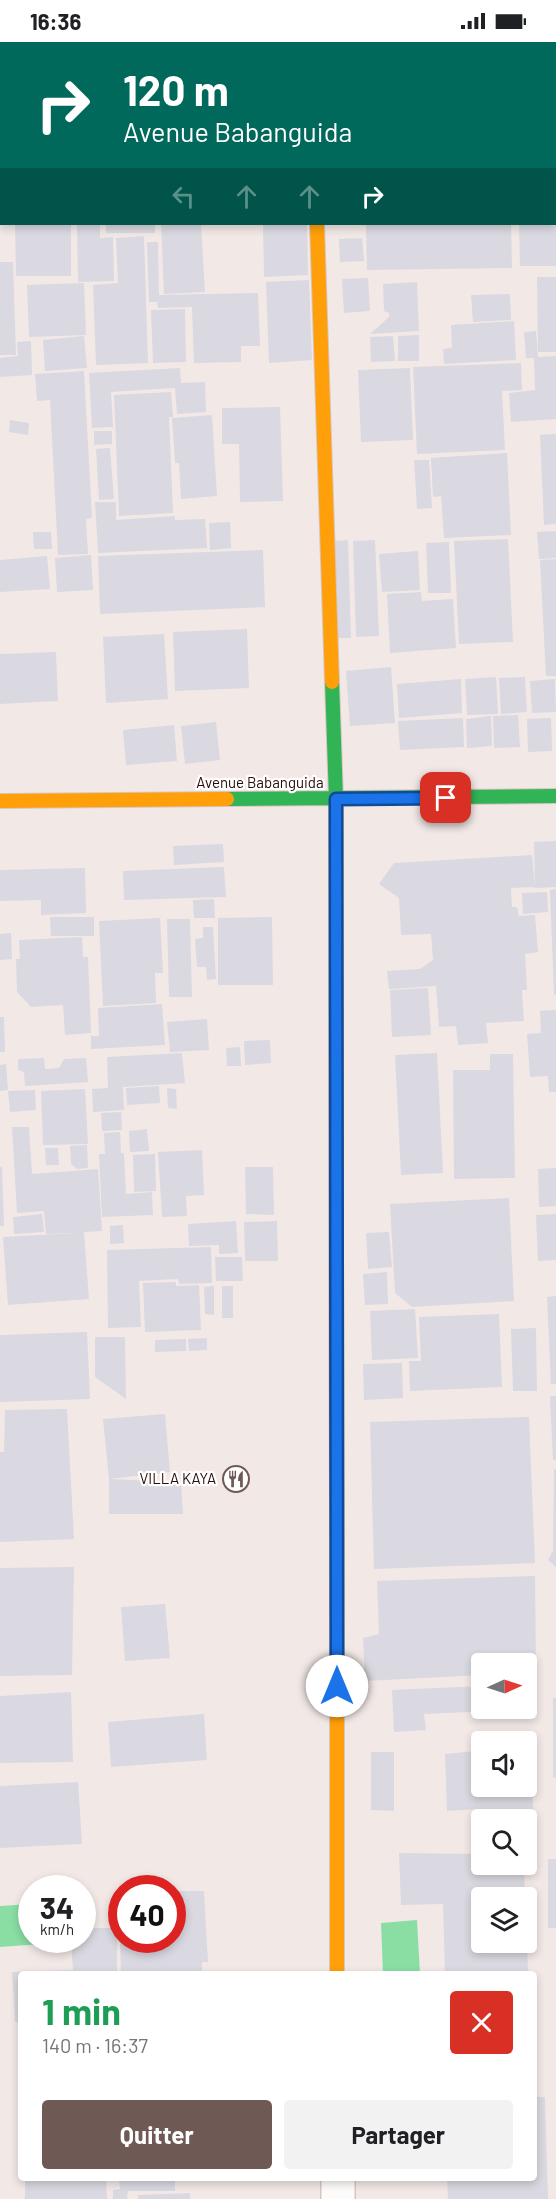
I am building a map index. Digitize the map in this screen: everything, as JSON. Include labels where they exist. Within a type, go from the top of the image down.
[{"type":"street","points":[[317,225],[336,799],[338,1971]]},
{"type":"street","name":"Avenue Babanguida","points":[[0,801],[556,796]]},
{"type":"street","points":[[338,2181],[338,2199]]},
{"type":"shaded area","points":[[18,1905],[18,1946],[0,1947],[0,1906]]},
{"type":"shaded area","points":[[417,1920],[420,1971],[383,1971],[381,1923]]},
{"type":"building","points":[[15,225],[71,225],[71,276],[16,276]]},
{"type":"building","points":[[77,225],[100,225],[100,238],[113,237],[114,281],[78,282]]},
{"type":"building","points":[[106,225],[155,225],[155,233],[106,233]]},
{"type":"building","points":[[161,225],[201,225],[205,292],[164,294]]},
{"type":"building","points":[[263,225],[307,225],[308,275],[264,277]]},
{"type":"building","points":[[366,225],[511,225],[512,268],[367,270]]},
{"type":"building","points":[[519,225],[556,225],[556,266],[520,266]]},
{"type":"building","points":[[144,236],[148,363],[96,365],[93,285],[118,283],[116,238]]},
{"type":"building","points":[[362,238],[364,261],[340,262],[339,239]]},
{"type":"building","points":[[147,242],[158,242],[159,295],[258,293],[260,346],[241,346],[241,362],[194,363],[192,307],[158,308],[157,302],[149,302]]},
{"type":"building","points":[[0,262],[13,262],[16,355],[0,355]]},
{"type":"building","points":[[537,277],[556,277],[556,352],[538,352]]},
{"type":"building","points":[[368,278],[370,311],[344,313],[342,279]]},
{"type":"building","points":[[309,280],[312,360],[269,363],[266,282]]},
{"type":"building","points":[[417,282],[419,331],[370,334],[389,317],[389,313],[384,311],[383,284]]},
{"type":"building","points":[[84,283],[86,335],[29,337],[27,285]]},
{"type":"building","points":[[510,294],[511,320],[473,322],[471,295]]},
{"type":"building","points":[[185,309],[186,362],[153,363],[151,310]]},
{"type":"building","points":[[514,321],[516,360],[444,364],[443,349],[452,348],[451,325]]},
{"type":"building","points":[[536,331],[538,357],[556,356],[556,419],[511,422],[509,393],[535,390],[534,358],[526,358],[524,332]]},
{"type":"building","points":[[419,335],[419,361],[398,361],[398,336]]},
{"type":"building","points":[[84,336],[87,368],[45,371],[43,340]]},
{"type":"building","points":[[393,336],[395,361],[371,362],[370,337]]},
{"type":"building","points":[[31,341],[32,375],[0,377],[0,358],[18,356],[17,342]]},
{"type":"building","points":[[521,363],[522,390],[502,391],[505,450],[417,454],[413,367]]},
{"type":"building","points":[[180,368],[181,383],[205,382],[206,412],[177,414],[175,388],[111,392],[113,427],[92,428],[89,373]]},
{"type":"building","points":[[410,368],[413,440],[361,442],[358,370]]},
{"type":"building","points":[[84,371],[92,518],[86,519],[88,554],[58,555],[50,400],[37,401],[35,374]]},
{"type":"building","points":[[171,392],[173,417],[169,417],[173,513],[119,516],[114,395]]},
{"type":"building","points":[[280,407],[283,501],[240,502],[239,444],[222,444],[222,408]]},
{"type":"building","points":[[212,415],[217,496],[181,499],[179,463],[175,463],[172,418]]},
{"type":"building","points":[[10,420],[29,423],[28,435],[9,432]]},
{"type":"building","points":[[94,431],[112,431],[112,444],[94,445]]},
{"type":"building","points":[[556,434],[556,524],[544,525],[540,435]]},
{"type":"building","points":[[110,448],[114,499],[99,500],[96,449]]},
{"type":"building","points":[[507,453],[511,535],[444,538],[441,496],[433,497],[431,458]]},
{"type":"building","points":[[414,460],[429,460],[432,508],[417,509]]},
{"type":"building","points":[[95,502],[116,502],[116,520],[175,516],[175,520],[205,519],[207,548],[98,553]]},
{"type":"building","points":[[230,522],[231,548],[210,550],[209,523]]},
{"type":"building","points":[[556,531],[556,558],[539,559],[537,532]]},
{"type":"building","points":[[33,532],[51,532],[52,549],[34,549]]},
{"type":"building","points":[[508,539],[513,642],[459,644],[454,541]]},
{"type":"building","points":[[348,540],[351,638],[337,638],[333,541]]},
{"type":"building","points":[[375,540],[379,636],[356,637],[353,541]]},
{"type":"building","points":[[449,542],[451,593],[428,593],[426,543]]},
{"type":"building","points":[[263,550],[265,607],[100,614],[98,556]]},
{"type":"building","points":[[418,551],[420,590],[382,592],[379,554]]},
{"type":"building","points":[[91,555],[93,590],[57,592],[55,558]]},
{"type":"building","points":[[47,556],[50,589],[0,592],[0,560]]},
{"type":"building","points":[[556,559],[556,676],[546,676],[540,560]]},
{"type":"building","points":[[421,592],[422,601],[453,599],[456,648],[390,653],[387,594]]},
{"type":"building","points":[[247,629],[249,688],[175,691],[173,632]]},
{"type":"building","points":[[164,634],[168,699],[106,703],[103,637]]},
{"type":"building","points":[[56,652],[58,701],[0,704],[0,654]]},
{"type":"building","points":[[391,667],[395,723],[350,726],[346,671]]},
{"type":"building","points":[[496,677],[498,714],[467,715],[465,679]]},
{"type":"building","points":[[525,677],[527,712],[501,714],[499,678]]},
{"type":"building","points":[[461,679],[462,713],[399,718],[397,684]]},
{"type":"building","points":[[555,679],[556,712],[532,713],[530,681]]},
{"type":"building","points":[[518,715],[520,747],[494,748],[493,716]]},
{"type":"building","points":[[491,716],[492,746],[467,748],[466,719]]},
{"type":"building","points":[[463,718],[464,747],[400,750],[398,721]]},
{"type":"building","points":[[551,718],[552,751],[528,752],[527,719]]},
{"type":"building","points":[[216,722],[220,760],[185,764],[181,726]]},
{"type":"building","points":[[174,725],[177,761],[126,765],[123,730]]},
{"type":"building","points":[[556,841],[556,887],[535,888],[534,842]]},
{"type":"building","points":[[223,844],[224,862],[174,865],[173,846]]},
{"type":"building","points":[[532,855],[535,887],[511,888],[512,907],[517,907],[519,916],[535,915],[538,952],[525,954],[527,990],[522,990],[524,1021],[486,1023],[488,1043],[458,1045],[456,1026],[439,1027],[436,986],[389,989],[387,971],[420,969],[433,960],[431,934],[401,935],[399,898],[379,884],[394,863]]},
{"type":"building","points":[[224,867],[226,897],[124,900],[123,871]]},
{"type":"building","points":[[85,868],[86,913],[41,915],[41,900],[0,901],[0,870]]},
{"type":"building","points":[[556,889],[556,995],[554,995],[550,890]]},
{"type":"building","points":[[547,892],[548,912],[523,914],[522,893]]},
{"type":"building","points":[[214,899],[215,918],[194,918],[193,900]]},
{"type":"building","points":[[50,917],[94,917],[94,936],[51,936]]},
{"type":"building","points":[[272,917],[273,985],[218,985],[218,918]]},
{"type":"building","points":[[160,918],[163,973],[155,973],[156,1003],[103,1006],[99,921]]},
{"type":"building","points":[[167,919],[190,919],[192,997],[169,997]]},
{"type":"building","points":[[203,927],[213,927],[216,979],[207,980],[206,967],[197,967],[195,939],[203,938]]},
{"type":"building","points":[[11,933],[12,959],[0,960],[0,934]]},
{"type":"building","points":[[82,937],[83,957],[88,957],[91,1033],[65,1035],[63,1005],[31,1007],[17,992],[16,959],[20,959],[19,940]]},
{"type":"building","points":[[428,988],[431,1035],[392,1037],[390,990]]},
{"type":"building","points":[[162,1004],[165,1045],[91,1049],[91,1036],[99,1036],[98,1008]]},
{"type":"building","points":[[556,1010],[556,1092],[549,1092],[548,1076],[530,1077],[527,1034],[541,1033],[540,1011]]},
{"type":"building","points":[[0,1017],[4,1017],[5,1052],[0,1052]]},
{"type":"building","points":[[207,1019],[209,1050],[170,1052],[167,1022]]},
{"type":"building","points":[[270,1040],[271,1063],[245,1065],[244,1041]]},
{"type":"building","points":[[240,1047],[241,1066],[227,1066],[226,1048]]},
{"type":"building","points":[[182,1053],[185,1083],[123,1087],[124,1110],[93,1112],[92,1089],[108,1088],[107,1057]]},
{"type":"building","points":[[437,1053],[443,1173],[401,1175],[395,1055]]},
{"type":"building","points":[[490,1054],[513,1054],[515,1178],[454,1179],[453,1070],[490,1070]]},
{"type":"building","points":[[44,1058],[45,1069],[59,1068],[64,1059],[86,1058],[88,1082],[25,1086],[24,1072],[18,1070],[18,1059]]},
{"type":"building","points":[[6,1064],[8,1090],[0,1091],[0,1065]]},
{"type":"building","points":[[159,1086],[160,1103],[127,1105],[126,1088]]},
{"type":"building","points":[[167,1088],[176,1089],[177,1109],[168,1108]]},
{"type":"building","points":[[85,1089],[88,1144],[43,1145],[41,1091]]},
{"type":"building","points":[[35,1090],[36,1110],[10,1112],[8,1091]]},
{"type":"building","points":[[121,1112],[122,1130],[102,1131],[101,1113]]},
{"type":"building","points":[[12,1127],[29,1127],[32,1174],[98,1169],[102,1231],[84,1232],[89,1299],[8,1305],[3,1237],[77,1233],[46,1234],[44,1211],[17,1213]]},
{"type":"building","points":[[147,1129],[149,1151],[130,1152],[129,1131]]},
{"type":"building","points":[[120,1132],[121,1153],[124,1153],[126,1194],[152,1192],[153,1215],[102,1217],[99,1154],[105,1154],[104,1133]]},
{"type":"building","points":[[87,1145],[88,1168],[77,1169],[71,1164],[70,1146]]},
{"type":"building","points":[[45,1148],[58,1148],[59,1165],[46,1165]]},
{"type":"building","points":[[202,1150],[204,1195],[186,1196],[187,1216],[162,1217],[158,1152]]},
{"type":"building","points":[[155,1154],[156,1191],[134,1192],[133,1155]]},
{"type":"building","points":[[0,1167],[2,1167],[4,1226],[0,1226]]},
{"type":"building","points":[[245,1167],[273,1167],[274,1215],[246,1214]]},
{"type":"building","points":[[556,1168],[556,1206],[539,1207],[538,1169]]},
{"type":"building","points":[[509,1198],[514,1301],[412,1307],[395,1293],[390,1204]]},
{"type":"building","points":[[42,1214],[44,1232],[14,1234],[13,1217]]},
{"type":"building","points":[[556,1214],[556,1260],[538,1261],[536,1215]]},
{"type":"building","points":[[236,1221],[238,1253],[219,1254],[219,1245],[189,1246],[188,1224]]},
{"type":"building","points":[[277,1221],[278,1261],[245,1261],[244,1222]]},
{"type":"building","points":[[123,1225],[124,1243],[110,1244],[110,1226]]},
{"type":"building","points":[[389,1232],[392,1267],[368,1269],[366,1233]]},
{"type":"building","points":[[211,1247],[212,1283],[179,1284],[178,1279],[139,1281],[141,1327],[108,1328],[107,1250]]},
{"type":"building","points":[[215,1257],[242,1257],[243,1281],[216,1281]]},
{"type":"building","points":[[387,1272],[388,1304],[365,1305],[363,1274]]},
{"type":"building","points":[[176,1282],[176,1286],[199,1285],[201,1330],[145,1332],[143,1283]]},
{"type":"building","points":[[214,1286],[214,1315],[205,1314],[204,1287]]},
{"type":"building","points":[[222,1286],[233,1286],[233,1318],[222,1318]]},
{"type":"building","points":[[556,1296],[556,1384],[551,1384],[547,1297]]},
{"type":"building","points":[[415,1309],[418,1358],[372,1360],[370,1311]]},
{"type":"building","points":[[499,1314],[502,1387],[410,1391],[409,1361],[421,1361],[419,1317]]},
{"type":"building","points":[[536,1328],[537,1391],[513,1391],[511,1329]]},
{"type":"building","points":[[87,1332],[90,1399],[0,1402],[0,1335]]},
{"type":"building","points":[[95,1337],[125,1337],[126,1399],[95,1377]]},
{"type":"building","points":[[207,1338],[207,1350],[189,1351],[188,1339]]},
{"type":"building","points":[[186,1339],[186,1351],[155,1352],[155,1340]]},
{"type":"building","points":[[402,1363],[403,1398],[364,1400],[363,1364]]},
{"type":"building","points":[[550,1396],[556,1396],[556,1460],[553,1460]]},
{"type":"building","points":[[67,1409],[74,1539],[0,1542],[0,1452],[4,1452],[5,1410]]},
{"type":"building","points":[[165,1414],[170,1472],[109,1479],[103,1419]]},
{"type":"building","points":[[529,1417],[535,1563],[374,1569],[370,1422]]},
{"type":"building","points":[[554,1469],[556,1469],[556,1567],[548,1560],[553,1551]]},
{"type":"building","points":[[109,1479],[181,1482],[183,1514],[109,1514]]},
{"type":"building","points":[[74,1567],[72,1675],[0,1676],[0,1568]]},
{"type":"building","points":[[535,1576],[536,1653],[471,1653],[471,1676],[365,1681],[363,1638],[379,1634],[377,1581]]},
{"type":"building","points":[[165,1604],[170,1658],[125,1661],[121,1607]]},
{"type":"building","points":[[471,1686],[471,1712],[424,1714],[426,1730],[394,1732],[392,1690]]},
{"type":"building","points":[[71,1692],[73,1762],[0,1763],[0,1696]]},
{"type":"building","points":[[553,1698],[556,1698],[556,1777],[553,1778]]},
{"type":"building","points":[[204,1714],[207,1760],[111,1767],[108,1722]]},
{"type":"building","points":[[471,1751],[471,1797],[533,1797],[533,1809],[447,1811],[445,1754]]},
{"type":"building","points":[[371,1752],[394,1752],[394,1811],[371,1810]]},
{"type":"building","points":[[78,1782],[82,1844],[0,1848],[0,1786]]},
{"type":"building","points":[[399,1853],[471,1854],[471,1875],[524,1875],[525,1887],[471,1887],[471,1953],[527,1953],[528,1971],[445,1971],[443,1904],[401,1905]]},
{"type":"building","points":[[548,1859],[556,1859],[556,1928],[548,1928]]},
{"type":"building","points":[[186,1891],[204,1891],[208,1962],[202,1962],[202,1971],[121,1971],[120,1953],[186,1953]]},
{"type":"building","points":[[96,1928],[108,1928],[108,1953],[117,1953],[117,1971],[42,1971],[73,1970],[72,1953],[96,1953]]},
{"type":"building","points":[[12,1972],[18,1972],[18,2022],[15,2022]]},
{"type":"building","points":[[537,2097],[545,2097],[548,2199],[448,2199],[447,2181],[537,2181]]},
{"type":"building","points":[[25,2181],[106,2181],[107,2199],[25,2199]]},
{"type":"building","points":[[119,2181],[175,2181],[175,2191],[128,2191],[127,2199],[113,2199],[113,2190],[120,2189]]},
{"type":"building","points":[[190,2193],[190,2199],[138,2199],[138,2195]]},
{"type":"traffic: fast","points":[[332,682],[336,799],[336,1260]]},
{"type":"traffic: fast","points":[[227,799],[556,796]]},
{"type":"traffic: slow","points":[[317,225],[332,682]]},
{"type":"traffic: slow","points":[[0,801],[227,799]]},
{"type":"traffic: slow","points":[[337,1502],[337,1971]]},
{"type":"traffic: jam","points":[[336,1260],[337,1502]]},
{"type":"place","name":"VILLA KAYA","points":[[236,1479]]},
{"type":"route","points":[[337,1686],[336,799],[446,798]]}]
